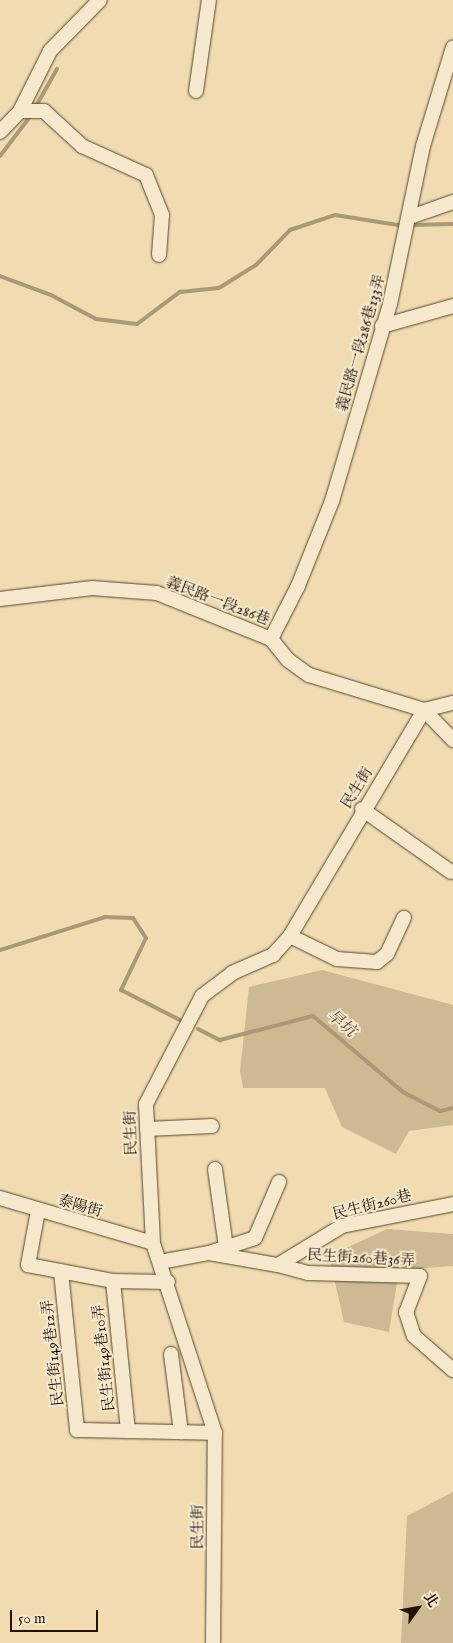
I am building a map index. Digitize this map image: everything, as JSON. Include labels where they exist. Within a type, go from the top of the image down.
[{"type":"street","points":[[0,132],[20,112],[50,51],[100,0]]},
{"type":"street","points":[[196,91],[209,0]]},
{"type":"street","name":"義民路一段286巷133弄","points":[[271,639],[298,586],[332,501],[382,326],[408,222],[423,146],[453,47]]},
{"type":"street","points":[[20,112],[44,111],[82,146],[146,175],[153,183],[162,215],[159,255]]},
{"type":"street","points":[[408,222],[453,202]]},
{"type":"street","points":[[382,326],[453,306]]},
{"type":"street","name":"義民路一段286巷","points":[[0,599],[127,588],[157,594],[271,639],[288,660],[309,675],[424,710],[453,740]]},
{"type":"street","points":[[424,710],[453,703]]},
{"type":"street","name":"民生街","points":[[213,1643],[215,1433],[168,1282],[153,1244],[146,1104],[202,996],[232,974],[273,955],[290,936],[362,809],[424,710]]},
{"type":"street","points":[[362,809],[451,872]]},
{"type":"street","points":[[290,936],[337,959],[377,962],[387,954],[404,918]]},
{"type":"street","points":[[147,1129],[212,1126]]},
{"type":"street","points":[[216,1169],[226,1247]]},
{"type":"street","points":[[160,1262],[209,1253],[255,1238],[279,1182]]},
{"type":"street","name":"泰陽街","points":[[0,1198],[38,1211],[153,1244]]},
{"type":"street","name":"民生街260巷","points":[[278,1265],[342,1226],[453,1204]]},
{"type":"street","points":[[38,1211],[28,1265],[113,1281],[168,1282]]},
{"type":"street","points":[[209,1253],[278,1265]]},
{"type":"street","name":"民生街260巷36弄","points":[[278,1265],[308,1273],[420,1276],[406,1312],[414,1336],[453,1370]]},
{"type":"street","name":"民生街149巷12弄","points":[[61,1272],[77,1430],[128,1431]]},
{"type":"street","name":"民生街149巷10弄","points":[[113,1281],[128,1431]]},
{"type":"street","points":[[172,1354],[181,1432]]},
{"type":"street","points":[[128,1431],[215,1433]]},
{"type":"shaded area","points":[[322,970],[453,1005],[453,1125],[409,1131],[396,1154],[342,1127],[325,1088],[243,1088],[240,1071],[249,987]]},
{"type":"shaded area","points":[[387,1229],[453,1234],[453,1266],[399,1270],[389,1332],[344,1322],[329,1256]]},
{"type":"shaded area","points":[[453,1492],[453,1643],[401,1643],[407,1516]]},
{"type":"waterway","points":[[35,108],[57,69]]},
{"type":"waterway","points":[[0,156],[32,114]]},
{"type":"waterway","points":[[0,276],[51,295],[96,319],[137,324],[180,292],[219,288],[256,265],[290,230],[335,215],[404,226]]},
{"type":"waterway","points":[[411,225],[453,224]]},
{"type":"waterway","name":"旱坑","points":[[0,950],[105,917],[133,918],[146,938],[121,990],[180,1020]]},
{"type":"waterway","name":"旱坑","points":[[198,1029],[220,1040],[313,1016],[403,1092],[440,1111],[453,1108]]}]
